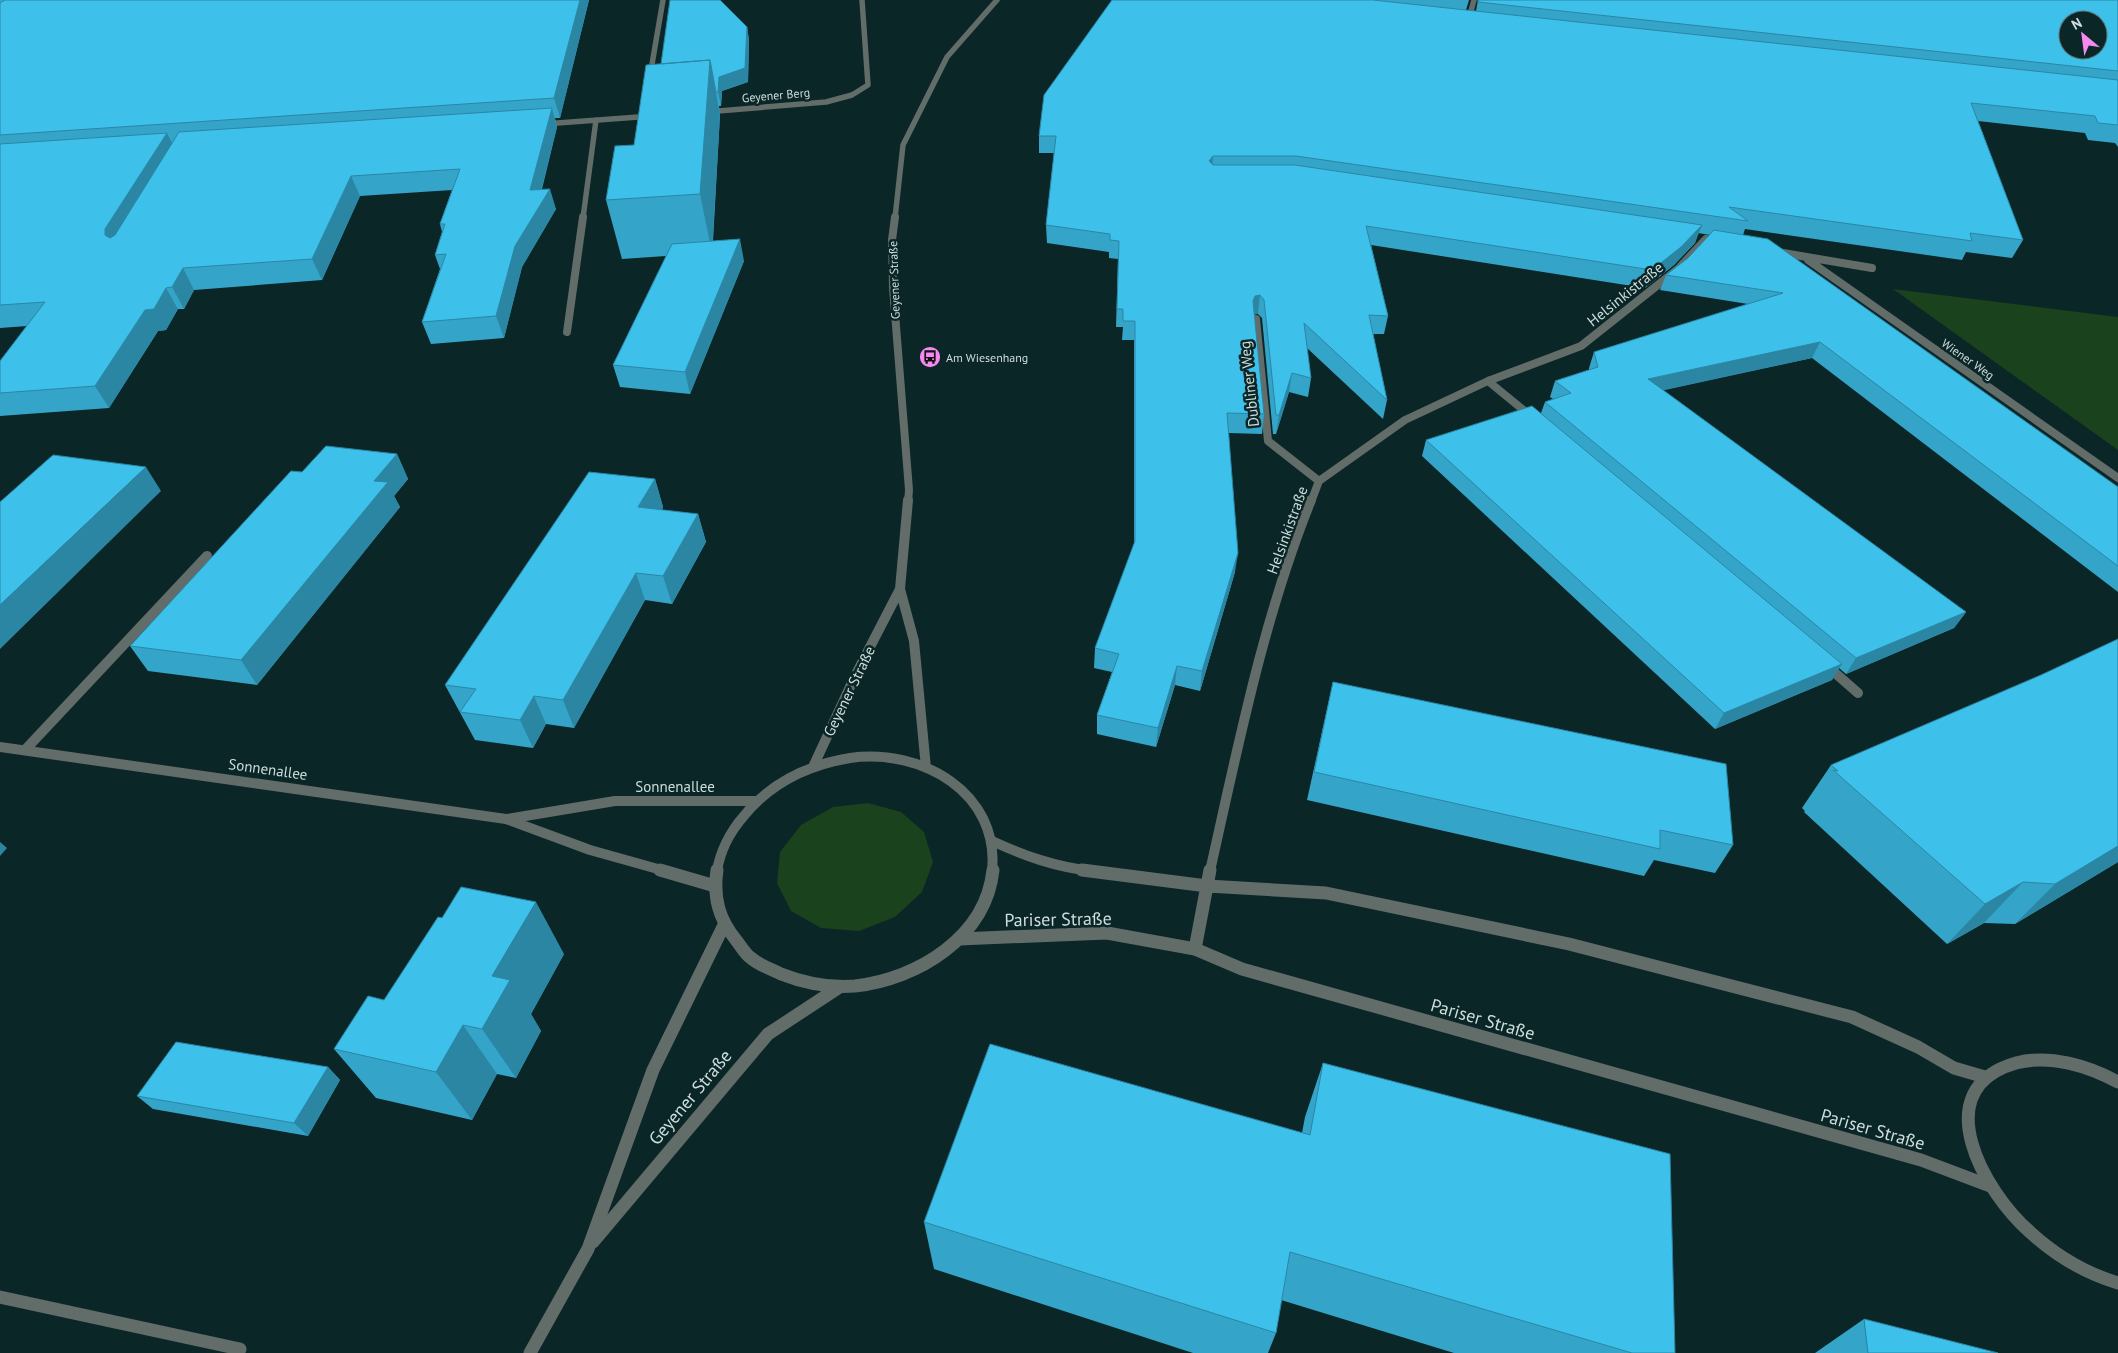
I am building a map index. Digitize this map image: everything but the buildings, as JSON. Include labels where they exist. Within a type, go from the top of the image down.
[{"type":"street","points":[[648,87],[663,0]]},
{"type":"street","name":"Geyener Berg","points":[[697,113],[826,102],[852,95],[868,85],[862,0]]},
{"type":"street","name":"Geyener Straße","points":[[926,768],[914,641],[900,589],[909,490],[894,298],[892,240],[903,145],[947,57],[997,0]]},
{"type":"street","points":[[1468,22],[1474,0]]},
{"type":"street","points":[[1458,21],[1478,23]]},
{"type":"street","points":[[642,116],[644,107]]},
{"type":"street","points":[[537,124],[661,115]]},
{"type":"street","points":[[567,332],[596,120]]},
{"type":"street","name":"Helsinkistraße","points":[[1195,949],[1250,691],[1295,540],[1319,481],[1406,420],[1488,381],[1581,346],[1678,268],[1705,239]]},
{"type":"street","points":[[1769,251],[1872,268]]},
{"type":"street","name":"Wiener Weg","points":[[1805,258],[2118,478]]},
{"type":"street","name":"Dubliner Weg","points":[[1256,319],[1268,441],[1319,481]]},
{"type":"street","points":[[1488,381],[1541,426]]},
{"type":"street","points":[[25,750],[207,556]]},
{"type":"street","name":"Geyener Straße","points":[[813,766],[855,676],[900,589]]},
{"type":"street","points":[[1820,661],[1858,693]]},
{"type":"street","name":"Sonnenallee","points":[[0,747],[506,819],[590,850],[715,886]]},
{"type":"street","name":"Geyener Straße","points":[[852,758],[890,759],[926,768],[957,785],[980,810],[992,841],[993,866],[989,892],[978,916],[959,939],[934,959],[904,974],[872,984],[838,988],[789,979],[750,958],[724,925],[718,906],[715,886],[720,854],[734,826],[756,800],[782,781],[813,766],[852,758]]},
{"type":"street","name":"Sonnenallee","points":[[506,819],[615,801],[756,800]]},
{"type":"street","points":[[992,841],[1030,858],[1072,869],[1207,886],[1326,893],[1569,944],[1852,1017],[1918,1047],[1954,1068],[1985,1077]]},
{"type":"street","name":"Geyener Straße","points":[[530,1353],[588,1249],[653,1070],[724,925]]},
{"type":"street","name":"Pariser Straße","points":[[959,939],[1107,934],[1195,949],[1242,969],[1921,1160],[1990,1186]]},
{"type":"street","name":"Geyener Straße","points":[[588,1249],[768,1034],[838,988]]},
{"type":"street","points":[[2118,1082],[2071,1063],[2036,1059],[2008,1065],[1985,1077],[1972,1097],[1968,1123],[1975,1154],[1990,1186],[2020,1223],[2059,1255],[2104,1280],[2118,1283]]},
{"type":"street","points":[[0,1297],[240,1349],[238,1353]]},
{"type":"green space","points":[[1893,289],[2118,317],[2118,450]]},
{"type":"green space","points":[[868,803],[901,812],[924,832],[933,862],[922,892],[895,917],[859,931],[821,928],[791,911],[777,883],[780,852],[801,825],[833,807]]},
{"type":"place","name":"Am Wiesenhang","points":[[930,357]]}]
